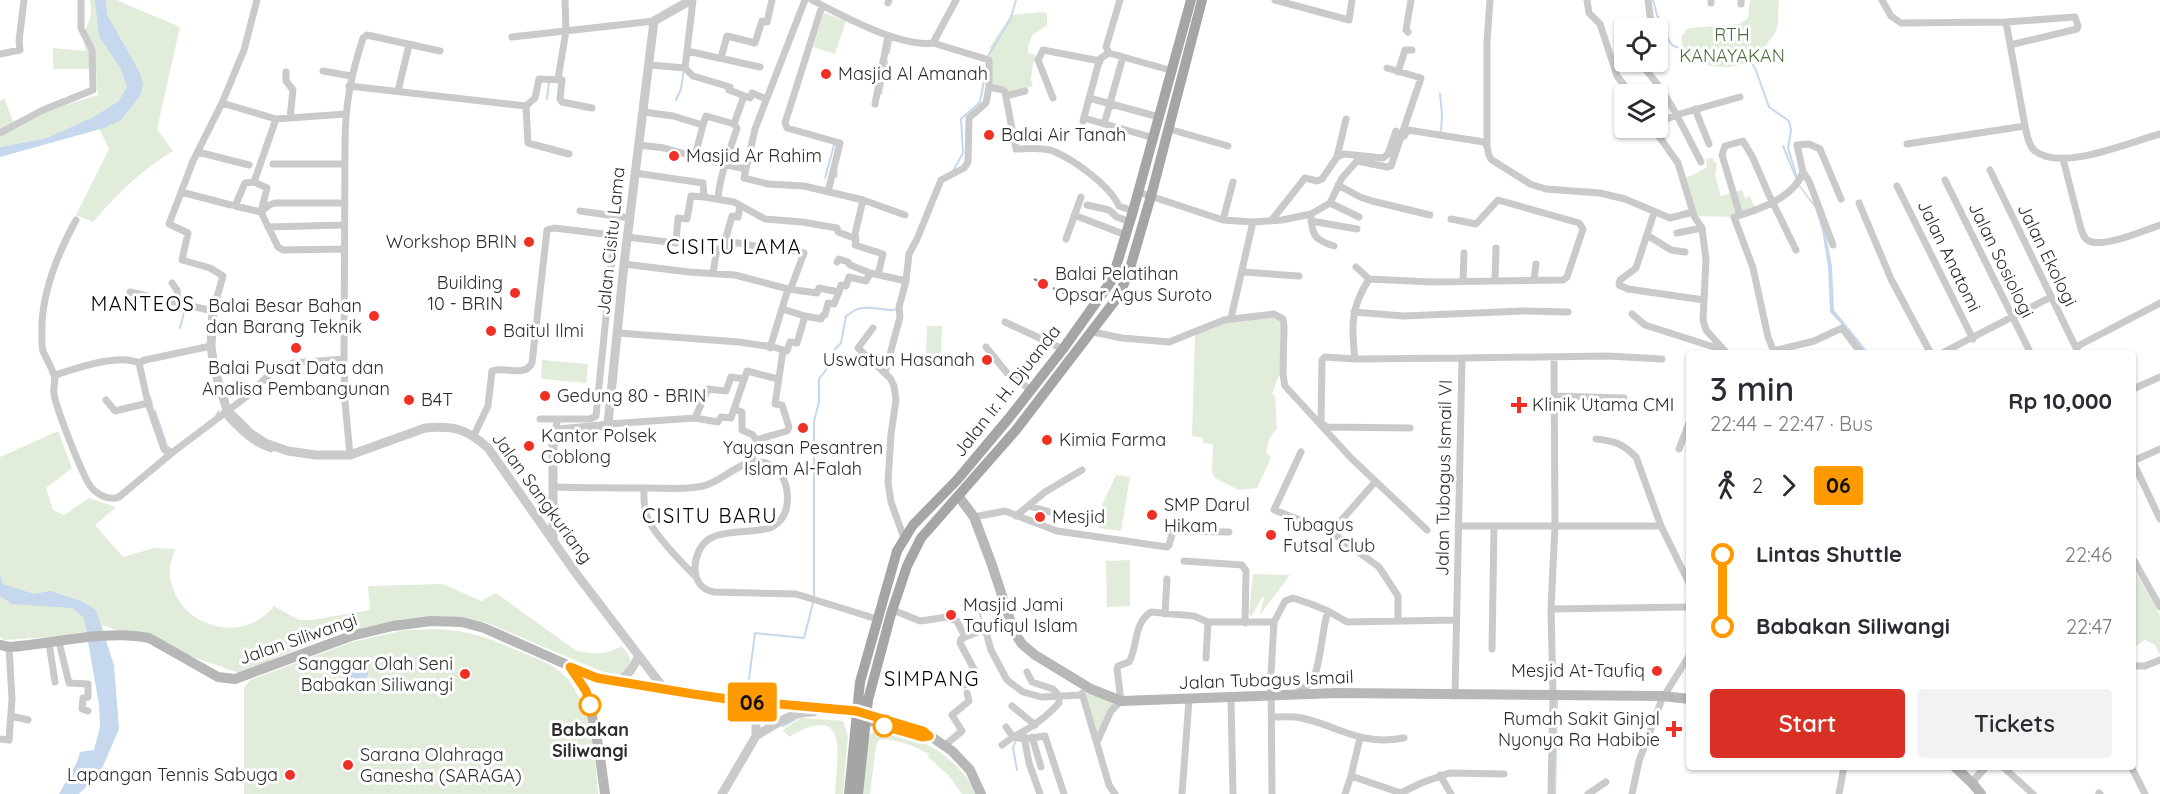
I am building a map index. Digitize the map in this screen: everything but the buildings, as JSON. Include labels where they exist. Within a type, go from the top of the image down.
[{"type":"main road","name":"Jalan Ir. H. Djuanda","points":[[849,794],[861,715],[914,549],[921,538],[1019,426],[1093,332],[1117,298],[1128,275],[1169,129],[1190,0]]},
{"type":"main road","name":"Jalan Ir. H. Djuanda","points":[[858,794],[860,682],[873,618],[897,551],[913,525],[957,480],[1063,349],[1112,280],[1173,71],[1183,53],[1202,0]]},
{"type":"main road","points":[[1116,269],[1128,275]]},
{"type":"main road","points":[[1009,417],[1019,426]]},
{"type":"main road","name":"Jalan Tubagus Ismail","points":[[959,497],[974,517],[1014,632],[1022,644],[1035,655],[1079,682],[1121,701],[1336,693],[1455,696],[1663,696],[1686,699]]},
{"type":"main road","name":"Jalan Siliwangi","points":[[4,646],[130,635],[148,638],[218,677],[227,679],[250,673],[351,636],[393,626],[431,621],[462,622],[484,628],[597,678],[750,702],[861,715],[923,731],[944,746],[970,770],[981,794]]},
{"type":"main road","points":[[570,667],[586,691],[596,733],[605,794]]},
{"type":"main road","points":[[586,691],[597,678]]},
{"type":"main road","points":[[1958,770],[1981,794]]},
{"type":"street","points":[[0,54],[20,50],[24,0]]},
{"type":"street","points":[[0,133],[44,110],[93,90],[92,50],[81,28],[81,0]]},
{"type":"street","points":[[231,205],[181,192],[246,45],[257,0]]},
{"type":"street","points":[[558,79],[566,31],[565,0]]},
{"type":"street","points":[[512,37],[654,21],[692,0]]},
{"type":"street","points":[[684,68],[692,0]]},
{"type":"street","points":[[721,58],[727,36],[755,44],[762,21],[767,22],[772,0]]},
{"type":"street","points":[[805,0],[751,141],[745,179],[768,184],[804,186],[863,200],[905,215]]},
{"type":"street","points":[[812,0],[888,36],[927,44],[933,43],[989,60],[989,87],[986,103],[969,118],[968,162],[963,168],[941,180],[918,239],[909,254],[906,281],[899,307],[900,317],[888,375],[896,400],[888,482],[891,502],[904,538]]},
{"type":"street","points":[[933,43],[956,0]]},
{"type":"street","points":[[1118,0],[1106,47],[1109,53],[1173,71]]},
{"type":"street","points":[[1275,0],[1349,20],[1352,0]]},
{"type":"street","points":[[1408,32],[1406,30],[1412,0]]},
{"type":"street","points":[[1490,0],[1487,51],[1488,156],[1530,184],[1550,190],[1600,193],[1625,198],[1654,213],[1670,218],[1678,218],[1693,212]]},
{"type":"street","points":[[1587,0],[1588,13],[1600,24],[1617,76],[1623,84]]},
{"type":"street","points":[[1648,0],[1650,18]]},
{"type":"street","points":[[1882,0],[1891,16],[1901,22],[2006,22],[2075,17],[2077,29],[2010,45]]},
{"type":"street","points":[[822,6],[785,123],[787,128],[840,143],[828,192]]},
{"type":"street","name":"Jalan Cisitu Lama","points":[[608,424],[629,218],[654,21]]},
{"type":"street","points":[[2006,22],[2025,126],[2029,143],[2034,150],[2045,156],[2063,159],[2098,152],[2160,134]]},
{"type":"street","points":[[350,454],[345,402],[344,203],[345,114],[351,76],[363,38],[367,35],[441,51]]},
{"type":"street","points":[[875,104],[888,36]]},
{"type":"street","points":[[398,91],[409,45]]},
{"type":"street","points":[[1053,98],[1038,60],[1043,50],[1100,61]]},
{"type":"street","points":[[1398,72],[1405,50],[1412,50]]},
{"type":"street","points":[[687,51],[760,67]]},
{"type":"street","points":[[1109,53],[1100,61],[1083,119],[1154,138]]},
{"type":"street","points":[[1104,124],[1123,57]]},
{"type":"street","points":[[650,65],[684,68],[693,76],[730,87],[729,90],[744,96],[750,98],[752,93],[766,99]]},
{"type":"street","points":[[1387,68],[1421,75],[1391,166]]},
{"type":"street","points":[[323,71],[351,76]]},
{"type":"street","points":[[286,72],[286,81],[293,90],[290,118]]},
{"type":"street","points":[[1649,72],[1701,162]]},
{"type":"street","points":[[349,86],[526,106],[535,98],[539,79],[558,79],[562,80],[560,99],[562,102],[566,105],[592,108]]},
{"type":"street","points":[[989,87],[1003,90],[1006,96],[1015,148],[1052,151],[1092,174],[1096,181],[1115,197],[1119,206],[1133,211]]},
{"type":"street","points":[[1006,96],[1025,92]]},
{"type":"street","points":[[734,124],[744,96]]},
{"type":"street","points":[[1668,119],[1740,97]]},
{"type":"street","points":[[1089,98],[1159,117]]},
{"type":"street","points":[[222,103],[276,119],[345,114]]},
{"type":"street","points":[[526,106],[528,143],[569,154]]},
{"type":"street","points":[[1695,109],[1710,144]]},
{"type":"street","points":[[644,112],[673,116],[703,125]]},
{"type":"street","points":[[694,156],[706,116],[734,124],[737,128],[727,165],[719,183],[718,199]]},
{"type":"street","points":[[254,182],[276,119]]},
{"type":"street","points":[[1272,221],[1305,177],[1317,181],[1322,179],[1337,157],[1346,120]]},
{"type":"street","points":[[1907,144],[2025,126]]},
{"type":"street","points":[[1169,129],[1228,146]]},
{"type":"street","points":[[1311,217],[1330,203],[1345,173],[1358,161],[1391,166],[1395,162],[1407,130],[1468,138],[1487,144]]},
{"type":"street","points":[[1337,157],[1344,154],[1383,158],[1388,154],[1396,131]]},
{"type":"street","points":[[1660,138],[1678,163],[1693,212],[1702,228],[1706,260],[1703,321],[1706,330],[1723,350]]},
{"type":"street","points":[[1740,215],[1723,161],[1725,146],[1745,142],[1796,250]]},
{"type":"street","points":[[639,145],[664,148],[746,168]]},
{"type":"street","points":[[1833,245],[1809,181],[1803,172],[1797,145],[1814,146],[1822,154],[1841,198]]},
{"type":"street","points":[[198,152],[249,165]]},
{"type":"street","points":[[2063,159],[2085,239],[2090,242],[2104,242],[2160,225]]},
{"type":"street","points":[[273,164],[345,164]]},
{"type":"street","name":"Jalan Ekologi","points":[[1990,170],[2077,350]]},
{"type":"street","points":[[1772,350],[1753,268],[1734,217],[1762,208],[1772,202],[1798,183],[1803,172]]},
{"type":"street","points":[[635,173],[703,183],[704,196]]},
{"type":"street","name":"Jalan Sosiologi","points":[[1945,180],[2029,350]]},
{"type":"street","points":[[261,212],[235,206],[245,183],[254,182],[267,188],[261,212],[275,244],[283,250],[344,249]]},
{"type":"street","points":[[1223,220],[1233,182]]},
{"type":"street","points":[[1338,185],[1366,199],[1430,215]]},
{"type":"street","name":"Jalan Anatomi","points":[[1897,186],[1973,339]]},
{"type":"street","name":"Jalan Sangkuriang","points":[[181,192],[169,224],[188,233],[182,260],[210,268],[223,277],[213,311],[211,346],[215,374],[225,412],[265,443],[288,451],[307,453],[350,454],[425,428],[438,426],[475,431],[665,690]]},
{"type":"street","points":[[1138,192],[1223,220],[1253,222],[1311,217],[1357,229]]},
{"type":"street","points":[[627,237],[676,243],[678,218],[687,219],[691,196],[704,196],[734,202],[765,219],[837,228],[838,232],[856,240]]},
{"type":"street","points":[[1066,239],[1081,197]]},
{"type":"street","points":[[863,200],[855,245],[883,254],[878,275]]},
{"type":"street","points":[[1356,267],[1369,279],[1421,282],[1565,279],[1583,229],[1582,225],[1498,200],[1476,224],[1451,219]]},
{"type":"street","points":[[261,212],[275,203],[344,203]]},
{"type":"street","points":[[1330,203],[1359,217]]},
{"type":"street","points":[[1859,203],[1891,279],[1929,350]]},
{"type":"street","points":[[1087,205],[1109,210],[1117,217],[1130,222]]},
{"type":"street","points":[[713,273],[717,249],[724,250],[732,216],[738,217],[740,206]]},
{"type":"street","points":[[580,212],[629,218]]},
{"type":"street","points":[[1654,213],[1636,268],[1620,280],[1619,285],[1628,289],[1704,300]]},
{"type":"street","points":[[1074,214],[1126,235]]},
{"type":"street","points":[[1311,217],[1314,235],[1334,246]]},
{"type":"street","points":[[76,220],[49,286],[42,321],[43,352],[55,377],[55,397],[85,478],[97,493],[110,498],[119,496],[250,394],[269,374],[285,364],[344,359]]},
{"type":"street","points":[[1231,318],[1253,222]]},
{"type":"street","points":[[268,227],[344,225]]},
{"type":"street","points":[[475,431],[488,406],[492,371],[498,369],[524,371],[529,369],[532,363],[548,230],[554,228],[612,235],[614,237],[596,416],[590,419],[540,419]]},
{"type":"street","points":[[1677,233],[1702,228]]},
{"type":"street","points":[[1647,235],[1671,250],[1685,252]]},
{"type":"street","points":[[726,242],[769,248],[775,246],[804,253],[782,309],[770,348]]},
{"type":"street","points":[[1495,280],[1496,248]]},
{"type":"street","points":[[1463,281],[1464,253]]},
{"type":"street","points":[[837,262],[839,259],[870,273],[906,281]]},
{"type":"street","points":[[624,264],[735,274],[817,293],[819,288],[839,292]]},
{"type":"street","points":[[1534,280],[1536,264]]},
{"type":"street","points":[[1243,272],[1299,276]]},
{"type":"street","points":[[782,309],[821,320],[825,315],[827,304],[834,304],[841,285],[847,285],[849,277],[866,281],[870,273]]},
{"type":"street","points":[[1355,359],[1352,330],[1354,312],[1357,300],[1369,279]]},
{"type":"street","points":[[172,284],[177,290],[178,304]]},
{"type":"street","points":[[130,292],[213,311]]},
{"type":"street","points":[[1948,350],[2051,297]]},
{"type":"street","points":[[2077,350],[2160,303]]},
{"type":"street","points":[[1354,312],[1403,316],[1523,311],[1568,312]]},
{"type":"street","points":[[1093,332],[1122,338],[1169,342],[1231,318],[1274,314],[1283,319],[1283,380],[1285,386],[1351,458],[1427,530]]},
{"type":"street","points":[[1632,314],[1645,325],[1701,341],[1721,350]]},
{"type":"street","points":[[618,333],[739,342],[787,351],[790,342],[797,343],[805,316]]},
{"type":"street","points":[[1005,322],[1063,349]]},
{"type":"street","points":[[873,328],[858,348],[888,375]]},
{"type":"street","points":[[1780,350],[1814,341],[1842,328],[1858,350]]},
{"type":"street","points":[[55,377],[58,374],[96,363],[130,360],[139,363],[211,346]]},
{"type":"street","points":[[986,347],[1007,373],[1030,390]]},
{"type":"street","points":[[756,440],[787,431],[789,427],[782,405],[775,404],[783,351]]},
{"type":"street","points":[[1462,358],[1608,356],[1662,359]]},
{"type":"street","points":[[1551,794],[1554,357]]},
{"type":"street","name":"Jalan Tubagus Ismail VI","points":[[1410,428],[1327,427],[1321,423],[1323,358],[1462,358],[1455,696]]},
{"type":"street","points":[[139,363],[148,403],[164,450],[173,452]]},
{"type":"street","points":[[554,436],[558,430],[608,424],[695,418],[718,422],[721,417],[731,418],[747,371],[778,379]]},
{"type":"street","points":[[695,418],[708,389],[726,391],[731,377],[744,380]]},
{"type":"street","points":[[2136,388],[2160,377]]},
{"type":"street","points":[[1554,396],[1624,398]]},
{"type":"street","points":[[106,400],[115,411],[148,403]]},
{"type":"street","points":[[734,409],[742,412],[742,430],[753,435],[756,440],[751,462]]},
{"type":"street","points":[[225,412],[255,443],[288,454],[316,459]]},
{"type":"street","points":[[553,540],[554,436],[558,420]]},
{"type":"street","points":[[1679,449],[1686,431]]},
{"type":"street","points":[[1596,440],[1616,441],[1636,457],[1660,526],[1686,577]]},
{"type":"street","points":[[2136,460],[2160,449]]},
{"type":"street","points":[[1301,452],[1274,510],[1331,532],[1383,571],[1398,596],[1398,621]]},
{"type":"street","points":[[553,487],[690,489],[704,486],[751,462],[766,463],[780,472],[788,498],[784,517],[770,528],[708,539],[696,556],[694,563],[696,576]]},
{"type":"street","points":[[2136,467],[2160,519]]},
{"type":"street","points":[[1016,516],[1045,492],[1082,470]]},
{"type":"street","points":[[1331,532],[1375,482]]},
{"type":"street","points":[[644,488],[645,510],[649,521],[676,557],[696,576],[705,590],[796,594],[873,618]]},
{"type":"street","points":[[1029,506],[1057,514]]},
{"type":"street","points":[[974,517],[1005,511],[1057,531],[1167,547],[1173,531],[1229,532]]},
{"type":"street","points":[[1458,526],[1660,526]]},
{"type":"street","points":[[1492,649],[1494,526]]},
{"type":"street","points":[[1184,561],[1242,565],[1246,571],[1245,623]]},
{"type":"street","points":[[2136,564],[2160,607]]},
{"type":"street","points":[[1165,614],[1167,579]]},
{"type":"street","points":[[1272,794],[1274,622],[1285,601],[1293,598],[1328,611],[1347,622],[1456,620]]},
{"type":"street","points":[[1551,609],[1686,607]]},
{"type":"street","points":[[893,609],[920,621],[948,617],[957,621],[965,637]]},
{"type":"street","points":[[1294,694],[1313,681],[1328,611]]},
{"type":"street","points":[[1097,742],[1111,711],[1121,701],[1116,669],[1129,662],[1132,657],[1137,630],[1147,614],[1151,612],[1194,616],[1208,622],[1274,622]]},
{"type":"street","points":[[1206,658],[1208,622]]},
{"type":"street","points":[[944,746],[962,731],[952,715],[969,701],[966,689],[974,681],[975,671],[960,643],[961,639],[981,631],[986,632],[991,650],[1006,680],[1023,692],[1041,697],[1082,695]]},
{"type":"street","points":[[54,643],[55,682]]},
{"type":"street","points":[[54,643],[69,683],[88,684],[88,697],[83,698],[82,708],[88,711]]},
{"type":"street","points":[[0,739],[9,740],[12,699],[4,646]]},
{"type":"street","points":[[618,681],[632,669],[639,656]]},
{"type":"street","points":[[1632,794],[1639,761],[1663,696],[1686,661]]},
{"type":"street","points":[[2136,666],[2157,662]]},
{"type":"street","points":[[1027,672],[1030,674],[1030,680],[1053,689],[1059,696],[1059,704],[1046,718],[1035,725],[1027,736],[1029,763],[1040,794]]},
{"type":"street","points":[[1079,682],[1109,784],[1115,794]]},
{"type":"street","points":[[1230,698],[1233,794]]},
{"type":"street","points":[[1182,794],[1189,699]]},
{"type":"street","points":[[750,702],[756,721],[756,736]]},
{"type":"street","points":[[1011,706],[1035,725]]},
{"type":"street","points":[[722,794],[756,736],[778,722],[804,711],[861,715]]},
{"type":"street","points":[[11,716],[28,720]]},
{"type":"street","points":[[1273,717],[1301,718],[1360,738],[1395,740],[1404,738]]},
{"type":"street","points":[[1006,727],[1014,737]]},
{"type":"street","points":[[1027,736],[1041,767]]},
{"type":"street","points":[[1002,745],[1014,737],[1046,737],[1064,794]]},
{"type":"street","points":[[1345,794],[1360,738]]},
{"type":"street","points":[[1839,794],[1843,770]]},
{"type":"street","points":[[1972,783],[1983,770]]},
{"type":"street","points":[[2006,770],[2033,794]]},
{"type":"street","points":[[2133,770],[2145,794]]},
{"type":"street","points":[[1351,776],[1401,794],[1449,773],[1504,774]]},
{"type":"street","points":[[1440,775],[1451,794]]},
{"type":"street","points":[[1588,794],[1606,782]]},
{"type":"green space","points":[[90,0],[116,0],[180,27],[157,129],[173,151],[130,183],[93,222],[76,215],[109,149],[94,118],[47,138],[0,147],[0,101],[4,98],[13,121],[98,95],[96,69],[53,69],[53,48],[86,51],[83,38],[91,15]]},
{"type":"green space","name":"RTH KANAYAKAN","points":[[1750,0],[1779,0],[1776,30],[1759,54],[1750,61],[1729,67],[1706,65],[1684,56],[1681,37],[1688,28],[1739,24],[1748,18]]},
{"type":"green space","points":[[824,13],[846,21],[835,54],[813,47]]},
{"type":"green space","points":[[1047,13],[1047,26],[1033,36],[1028,53],[1036,55],[1037,60],[1033,62],[1031,80],[1033,86],[1008,94],[991,85],[990,47],[1011,15]]},
{"type":"green space","points":[[1712,158],[1717,165],[1715,175],[1721,196],[1742,190],[1745,198],[1750,196],[1755,208],[1734,217],[1694,216],[1686,177],[1707,168],[1706,159]]},
{"type":"green space","points":[[1274,316],[1282,321],[1281,370],[1272,394],[1275,396],[1277,428],[1269,439],[1266,452],[1271,458],[1257,488],[1239,490],[1215,478],[1212,472],[1213,444],[1203,443],[1203,438],[1192,436],[1195,334],[1218,322]]},
{"type":"green space","points":[[927,326],[942,326],[941,355],[926,355]]},
{"type":"green space","points":[[542,360],[588,364],[586,383],[541,379]]},
{"type":"green space","points":[[58,431],[72,468],[46,488],[53,510],[64,515],[89,498],[116,507],[95,525],[123,557],[154,548],[175,549],[170,576],[175,593],[184,608],[197,618],[212,625],[229,628],[245,626],[261,619],[274,606],[299,620],[312,620],[370,610],[368,586],[443,584],[481,601],[496,593],[575,650],[599,653],[622,646],[630,659],[629,665],[624,673],[610,675],[485,622],[364,629],[335,634],[239,673],[102,625],[103,629],[49,637],[4,640],[0,637],[0,457]]},
{"type":"green space","points":[[1116,475],[1130,477],[1121,531],[1099,528],[1095,520]]},
{"type":"green space","points":[[1130,560],[1130,606],[1107,607],[1106,561]]},
{"type":"green space","points":[[2136,573],[2160,615],[2160,655],[2155,645],[2145,640],[2136,646]]},
{"type":"green space","points":[[1253,574],[1290,575],[1260,615],[1264,598],[1262,597],[1251,617],[1249,612]]},
{"type":"green space","points":[[437,629],[478,635],[542,661],[565,676],[581,701],[586,716],[593,748],[598,794],[244,794],[244,688],[250,680],[352,642],[405,630]]},
{"type":"green space","points":[[1084,690],[1113,703],[1098,736]]},
{"type":"green space","points":[[801,718],[843,721],[848,736],[843,794],[835,794],[837,749],[836,737],[831,729],[822,725],[809,727],[789,737],[783,730]]},
{"type":"green space","points":[[878,729],[910,737],[936,750],[958,768],[977,794],[962,794],[949,776],[928,757],[929,754],[907,744],[882,739],[876,746],[870,794],[859,794],[868,736]]},
{"type":"water","points":[[95,0],[106,0],[107,15],[140,73],[143,84],[140,96],[121,120],[104,128],[0,157],[0,147],[47,138],[94,117],[119,101],[127,87],[121,69],[99,36]]},
{"type":"water","points":[[1784,145],[1799,184],[1817,208],[1825,230],[1832,266],[1834,310],[1866,350],[1861,350],[1830,312],[1828,267],[1822,230],[1815,208],[1798,185],[1782,146]]},
{"type":"water","points":[[0,574],[3,584],[34,594],[50,591],[81,601],[96,610],[114,665],[119,729],[100,773],[79,794],[59,794],[80,752],[94,750],[100,727],[99,705],[84,618],[72,608],[12,604],[0,596]]},
{"type":"water","points":[[356,660],[364,664],[368,672],[364,680],[356,684],[348,680],[344,672],[348,664]]},
{"type":"waterway","points":[[988,56],[1011,18],[1016,0]]},
{"type":"waterway","points":[[1653,0],[1657,15],[1672,45],[1692,54],[1702,62],[1748,59],[1755,68],[1769,107],[1789,121],[1791,130],[1788,148],[1797,178]]},
{"type":"waterway","points":[[889,53],[891,42]]},
{"type":"waterway","points":[[886,69],[887,61]]},
{"type":"waterway","points":[[676,100],[681,89],[684,69]]},
{"type":"waterway","points":[[953,171],[963,153],[961,119],[980,102],[986,70]]},
{"type":"waterway","points":[[547,99],[549,82]]},
{"type":"waterway","points":[[881,94],[883,83]]},
{"type":"waterway","points":[[1440,94],[1441,132]]},
{"type":"waterway","points":[[825,178],[833,142]]},
{"type":"waterway","points":[[836,177],[837,172]]},
{"type":"waterway","points":[[814,595],[814,421],[819,402],[819,379],[829,366],[835,349],[841,343],[846,316],[863,308],[897,309]]},
{"type":"waterway","points":[[180,328],[185,309]]},
{"type":"waterway","points":[[150,397],[152,404]]},
{"type":"waterway","points":[[155,411],[167,446],[171,449]]},
{"type":"waterway","points":[[216,416],[219,411]]},
{"type":"waterway","points":[[747,694],[755,633],[804,638],[813,603]]},
{"type":"waterway","points":[[978,609],[985,629]]},
{"type":"waterway","points":[[1555,794],[1557,699]]},
{"type":"waterway","points":[[783,726],[794,720]]},
{"type":"waterway","points":[[1016,740],[1013,748],[1017,770]]},
{"type":"waterway","points":[[1972,778],[1979,770]]},
{"type":"railway","points":[[1034,279],[1074,298]]},
{"type":"bus line","name":"06","points":[[590,705],[586,691],[570,667],[597,678],[665,690],[734,700],[856,711],[923,731],[929,736],[922,737],[884,726]]},
{"type":"place","name":"Masjid Al Amanah","points":[[826,74]]},
{"type":"place","name":"Balai Air Tanah","points":[[989,135]]},
{"type":"place","name":"Masjid Ar Rahim","points":[[674,156]]},
{"type":"place","name":"Workshop BRIN","points":[[529,242]]},
{"type":"place","name":"Balai Pelatihan Opsar Agus Suroto","points":[[1043,284]]},
{"type":"place","name":"Building 10 - BRIN","points":[[515,293]]},
{"type":"place","name":"Balai Besar Bahan dan Barang Teknik","points":[[374,316]]},
{"type":"place","name":"Baitul Ilmi","points":[[491,331]]},
{"type":"place","name":"Balai Pusat Data dan Analisa Pembangunan","points":[[296,348]]},
{"type":"place","name":"Uswatun Hasanah","points":[[987,360]]},
{"type":"place","name":"Gedung 80 - BRIN","points":[[545,396]]},
{"type":"place","name":"B4T","points":[[409,400]]},
{"type":"place","name":"Klinik Utama CMI","points":[[1519,405]]},
{"type":"place","name":"Yayasan Pesantren Islam Al-Falah","points":[[803,428]]},
{"type":"place","name":"Kimia Farma","points":[[1047,440]]},
{"type":"place","name":"Kantor Polsek Coblong","points":[[529,446]]},
{"type":"place","name":"SMP Darul Hikam","points":[[1152,515]]},
{"type":"place","name":"Mesjid","points":[[1040,517]]},
{"type":"place","name":"Tubagus Futsal Club","points":[[1271,535]]},
{"type":"place","name":"Masjid Jami Taufiqul Islam","points":[[951,615]]},
{"type":"place","name":"Mesjid At-Taufiq","points":[[1657,671]]},
{"type":"place","name":"Sanggar Olah Seni Babakan Siliwangi","points":[[465,674]]},
{"type":"place","name":"Babakan Siliwangi","points":[[590,705]]},
{"type":"place","name":"Rumah Sakit Ginjal Nyonya Ra Habibie","points":[[1674,729]]},
{"type":"place","name":"Sarana Olahraga Ganesha (SARAGA)","points":[[348,765]]},
{"type":"place","name":"Lapangan Tennis Sabuga","points":[[290,775]]},
{"type":"district","name":"CISITU LAMA","points":[[734,247]]},
{"type":"district","name":"MANTEOS","points":[[143,304]]},
{"type":"district","name":"CISITU BARU","points":[[710,516]]},
{"type":"district","name":"SIMPANG","points":[[932,679]]}]
